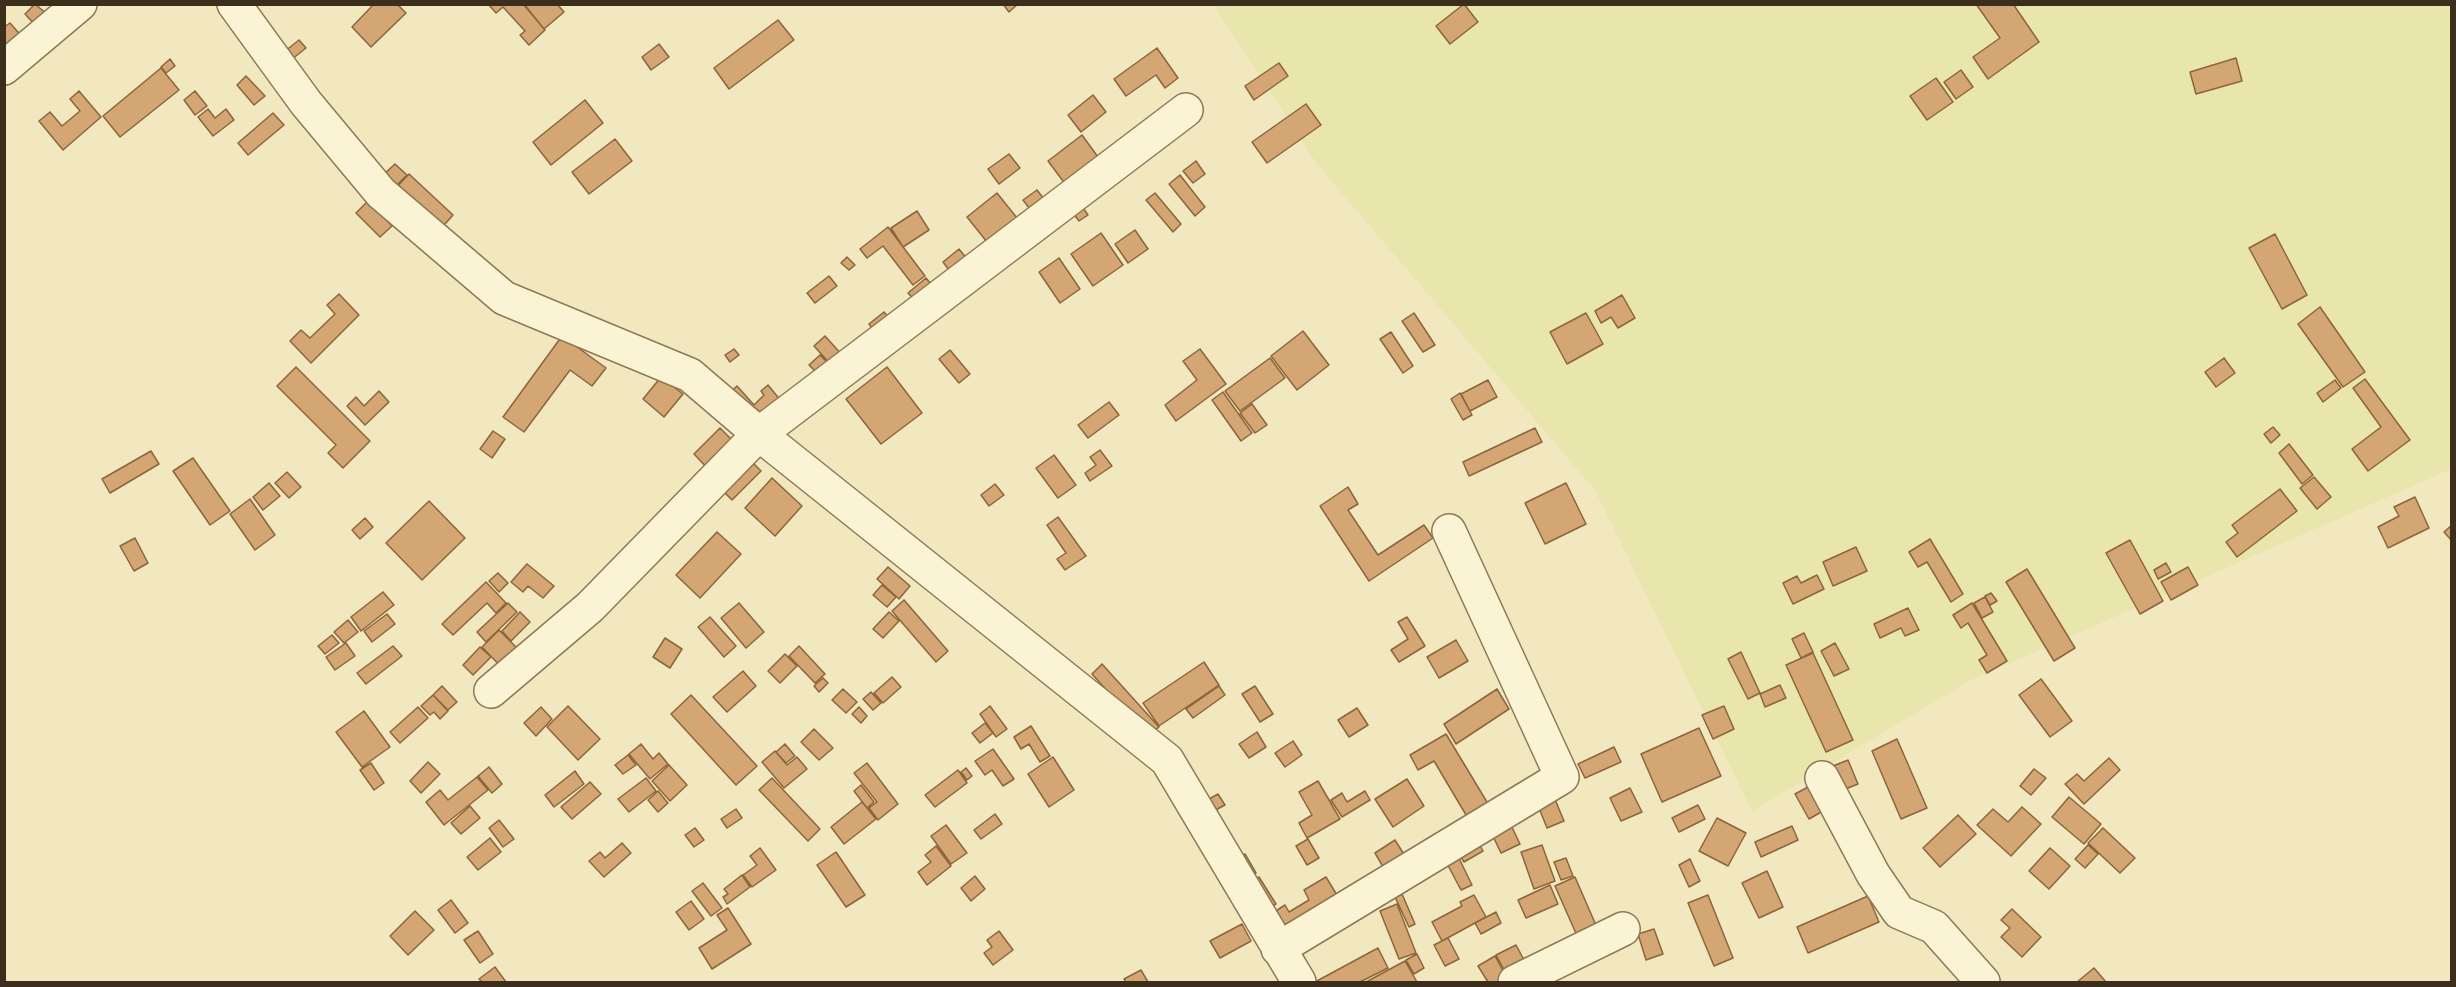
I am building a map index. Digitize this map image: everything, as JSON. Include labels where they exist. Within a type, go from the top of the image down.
[{"type":"street","points":[[4,68],[80,4]]},
{"type":"street","points":[[234,4],[306,103],[381,193],[504,298],[690,375],[759,434],[1167,760],[1299,982]]},
{"type":"street","points":[[492,691],[590,607],[759,434],[1186,110]]},
{"type":"street","points":[[1278,948],[1562,777],[1449,531]]},
{"type":"street","points":[[1822,778],[1873,874],[1899,912],[1934,927],[1983,982]]},
{"type":"street","points":[[1525,980],[1623,929]]},
{"type":"shaded area","points":[[1214,5],[2451,5],[2451,469],[1969,681],[1752,811],[1595,490],[1317,164]]},
{"type":"building","points":[[35,4],[47,14],[36,26],[25,14]]},
{"type":"building","points":[[374,4],[397,4],[406,13],[371,47],[352,27]]},
{"type":"building","points":[[523,4],[545,30],[529,45],[520,35],[525,31],[503,7],[496,13],[489,5]]},
{"type":"building","points":[[524,4],[557,4],[564,12],[544,29]]},
{"type":"building","points":[[1003,4],[1018,4],[1009,12]]},
{"type":"building","points":[[1464,4],[1478,22],[1450,44],[1436,26]]},
{"type":"building","points":[[1976,4],[2013,4],[2039,42],[1988,79],[1973,57],[2000,38]]},
{"type":"building","points":[[778,20],[794,40],[729,89],[714,68]]},
{"type":"building","points":[[10,23],[24,39],[4,55],[4,27]]},
{"type":"building","points":[[299,40],[306,48],[286,64],[279,56]]},
{"type":"building","points":[[659,44],[669,57],[651,70],[642,57]]},
{"type":"building","points":[[1157,48],[1178,78],[1165,88],[1156,75],[1126,96],[1114,79]]},
{"type":"building","points":[[2236,58],[2242,81],[2196,94],[2190,72]]},
{"type":"building","points":[[170,59],[175,66],[166,73],[161,67]]},
{"type":"building","points":[[1279,63],[1288,76],[1254,100],[1245,86]]},
{"type":"building","points":[[161,68],[179,90],[120,137],[103,116]]},
{"type":"building","points":[[1961,70],[1973,87],[1956,99],[1944,82]]},
{"type":"building","points":[[246,76],[265,96],[254,105],[237,85]]},
{"type":"building","points":[[1936,78],[1953,102],[1927,120],[1910,96]]},
{"type":"building","points":[[79,91],[101,117],[63,150],[39,121],[50,112],[62,126],[80,111],[70,99]]},
{"type":"building","points":[[195,91],[207,106],[195,115],[184,100]]},
{"type":"building","points":[[1093,95],[1106,112],[1081,132],[1068,115]]},
{"type":"building","points":[[585,100],[603,123],[551,165],[533,142]]},
{"type":"building","points":[[1306,104],[1321,125],[1267,163],[1252,142]]},
{"type":"building","points":[[208,109],[215,118],[226,109],[234,120],[213,136],[198,117]]},
{"type":"building","points":[[273,113],[284,125],[248,155],[238,143]]},
{"type":"building","points":[[1082,135],[1106,168],[1072,193],[1048,161]]},
{"type":"building","points":[[615,139],[632,161],[589,194],[572,172]]},
{"type":"building","points":[[1009,154],[1020,168],[999,184],[988,169]]},
{"type":"building","points":[[1196,161],[1205,174],[1193,183],[1183,171]]},
{"type":"building","points":[[395,164],[407,175],[394,188],[382,176]]},
{"type":"building","points":[[409,174],[453,215],[438,232],[393,191]]},
{"type":"building","points":[[1180,175],[1205,207],[1195,216],[1169,184]]},
{"type":"building","points":[[1037,190],[1050,207],[1036,217],[1023,200]]},
{"type":"building","points":[[997,193],[1021,223],[991,247],[967,217]]},
{"type":"building","points":[[1155,193],[1181,224],[1173,232],[1146,200]]},
{"type":"building","points":[[368,201],[392,226],[380,237],[356,213]]},
{"type":"building","points":[[1079,202],[1088,215],[1079,221],[1070,209]]},
{"type":"building","points":[[917,211],[929,230],[903,247],[891,228]]},
{"type":"building","points":[[888,227],[925,276],[913,285],[883,246],[867,258],[860,249]]},
{"type":"building","points":[[1135,230],[1148,249],[1128,263],[1115,244]]},
{"type":"building","points":[[1101,233],[1123,265],[1093,286],[1071,254]]},
{"type":"building","points":[[2275,234],[2307,295],[2282,309],[2249,248]]},
{"type":"building","points":[[959,249],[972,265],[955,278],[943,262]]},
{"type":"building","points":[[847,257],[855,265],[849,270],[841,263]]},
{"type":"building","points":[[1059,258],[1080,289],[1060,303],[1039,272]]},
{"type":"building","points":[[829,276],[837,286],[815,303],[807,293]]},
{"type":"building","points":[[926,278],[936,290],[918,304],[908,293]]},
{"type":"building","points":[[339,294],[359,315],[311,363],[290,341],[301,330],[310,338],[335,314],[327,305]]},
{"type":"building","points":[[1622,295],[1635,318],[1618,328],[1611,317],[1601,323],[1595,311]]},
{"type":"building","points":[[2320,307],[2365,372],[2343,387],[2298,324]]},
{"type":"building","points":[[884,312],[893,323],[877,335],[869,324]]},
{"type":"building","points":[[1414,313],[1435,345],[1423,352],[1402,321]]},
{"type":"building","points":[[1586,313],[1603,344],[1567,364],[1550,332]]},
{"type":"building","points":[[1303,331],[1329,365],[1297,390],[1271,356]]},
{"type":"building","points":[[1391,332],[1413,366],[1403,373],[1380,339]]},
{"type":"building","points":[[562,336],[606,368],[592,386],[570,370],[524,432],[503,417]]},
{"type":"building","points":[[825,336],[843,356],[832,366],[814,346]]},
{"type":"building","points":[[734,349],[739,355],[730,362],[725,355]]},
{"type":"building","points":[[1200,349],[1226,384],[1176,421],[1165,405],[1197,380],[1183,361]]},
{"type":"building","points":[[950,350],[970,374],[959,383],[939,359]]},
{"type":"building","points":[[820,355],[831,366],[820,376],[809,365]]},
{"type":"building","points":[[1270,358],[1285,378],[1240,411],[1225,391]]},
{"type":"building","points":[[2224,358],[2235,373],[2216,387],[2205,372]]},
{"type":"building","points":[[296,367],[370,441],[343,468],[328,453],[336,445],[277,386]]},
{"type":"building","points":[[887,367],[922,413],[881,444],[846,399]]},
{"type":"building","points":[[661,377],[683,394],[664,417],[643,399]]},
{"type":"building","points":[[2365,379],[2410,440],[2368,471],[2352,449],[2381,427],[2353,388]]},
{"type":"building","points":[[1488,380],[1497,397],[1470,411],[1461,394]]},
{"type":"building","points":[[2335,380],[2341,388],[2323,402],[2317,393]]},
{"type":"building","points":[[768,385],[781,401],[754,424],[728,394],[737,386],[754,405],[764,395],[761,391]]},
{"type":"building","points":[[379,391],[389,402],[365,425],[347,406],[356,397],[364,406]]},
{"type":"building","points":[[1223,392],[1252,433],[1241,441],[1212,400]]},
{"type":"building","points":[[1460,393],[1472,415],[1463,420],[1451,399]]},
{"type":"building","points":[[1109,402],[1119,415],[1088,438],[1078,425]]},
{"type":"building","points":[[1252,404],[1267,425],[1255,433],[1240,413]]},
{"type":"building","points":[[2273,427],[2280,435],[2271,443],[2264,434]]},
{"type":"building","points":[[720,428],[739,447],[713,474],[694,454]]},
{"type":"building","points":[[1535,428],[1542,442],[1469,476],[1463,462]]},
{"type":"building","points":[[493,431],[505,439],[492,458],[480,449]]},
{"type":"building","points":[[2289,444],[2313,475],[2302,484],[2279,453]]},
{"type":"building","points":[[1100,450],[1112,466],[1090,481],[1085,473],[1096,465],[1090,457]]},
{"type":"building","points":[[151,451],[159,464],[110,493],[102,479]]},
{"type":"building","points":[[1054,455],[1076,485],[1058,498],[1036,468]]},
{"type":"building","points":[[193,458],[230,511],[210,525],[173,471]]},
{"type":"building","points":[[750,460],[761,471],[732,500],[721,489]]},
{"type":"building","points":[[287,472],[301,487],[289,498],[275,483]]},
{"type":"building","points":[[2314,477],[2331,497],[2317,509],[2300,488]]},
{"type":"building","points":[[772,478],[802,506],[775,536],[745,508]]},
{"type":"building","points":[[269,483],[280,496],[263,510],[253,497]]},
{"type":"building","points":[[1566,483],[1586,524],[1545,544],[1525,503]]},
{"type":"building","points":[[995,484],[1004,495],[989,506],[981,495]]},
{"type":"building","points":[[1348,487],[1358,504],[1348,510],[1378,555],[1424,525],[1433,538],[1369,581],[1320,506]]},
{"type":"building","points":[[2280,489],[2297,511],[2237,557],[2226,542],[2238,533],[2232,525]]},
{"type":"building","points":[[2415,497],[2429,528],[2388,548],[2378,527],[2399,516],[2394,507]]},
{"type":"building","points":[[250,499],[275,535],[255,550],[230,514]]},
{"type":"building","points":[[429,501],[465,538],[422,580],[386,543]]},
{"type":"building","points":[[1058,517],[1086,556],[1065,570],[1057,559],[1066,553],[1047,525]]},
{"type":"building","points":[[365,518],[373,527],[360,539],[352,530]]},
{"type":"building","points":[[2452,525],[2452,541],[2444,532]]},
{"type":"building","points":[[717,532],[741,554],[700,598],[676,575]]},
{"type":"building","points":[[135,538],[148,563],[134,571],[120,546]]},
{"type":"building","points":[[1930,539],[1963,594],[1951,602],[1927,562],[1918,567],[1909,552]]},
{"type":"building","points":[[2130,540],[2163,601],[2140,614],[2106,553]]},
{"type":"building","points":[[1856,547],[1867,571],[1833,586],[1823,562]]},
{"type":"building","points":[[2166,563],[2171,572],[2158,579],[2154,570]]},
{"type":"building","points":[[527,564],[554,586],[543,598],[528,586],[523,592],[511,582]]},
{"type":"building","points":[[888,567],[910,586],[899,599],[877,579]]},
{"type":"building","points":[[2188,567],[2198,585],[2171,600],[2161,582]]},
{"type":"building","points":[[2027,569],[2075,648],[2054,661],[2006,582]]},
{"type":"building","points":[[498,573],[508,583],[499,592],[489,581]]},
{"type":"building","points":[[1817,575],[1824,589],[1793,604],[1783,583],[1797,576],[1801,583]]},
{"type":"building","points":[[486,582],[506,603],[496,613],[487,603],[453,635],[442,624]]},
{"type":"building","points":[[882,585],[896,597],[887,607],[873,595]]},
{"type":"building","points":[[383,592],[394,605],[361,631],[351,617]]},
{"type":"building","points":[[1991,593],[1997,601],[1990,605],[1985,596]]},
{"type":"building","points":[[1985,597],[1993,612],[1982,618],[1974,603]]},
{"type":"building","points":[[904,600],[948,651],[936,662],[892,611]]},
{"type":"building","points":[[508,603],[517,612],[486,642],[477,632]]},
{"type":"building","points":[[739,603],[764,632],[746,648],[721,618]]},
{"type":"building","points":[[1972,603],[2007,661],[1987,673],[1979,660],[1987,655],[1968,623],[1961,628],[1953,615]]},
{"type":"building","points":[[1908,608],[1919,630],[1905,636],[1901,628],[1880,638],[1874,624]]},
{"type":"building","points":[[520,612],[530,622],[511,641],[502,631]]},
{"type":"building","points":[[889,612],[899,621],[883,638],[873,629]]},
{"type":"building","points":[[387,614],[395,624],[372,642],[364,631]]},
{"type":"building","points":[[710,617],[736,646],[724,657],[698,627]]},
{"type":"building","points":[[1407,617],[1425,646],[1399,662],[1391,650],[1408,639],[1398,622]]},
{"type":"building","points":[[348,620],[358,632],[344,643],[334,632]]},
{"type":"building","points":[[499,630],[525,656],[508,674],[482,647]]},
{"type":"building","points":[[1804,633],[1813,652],[1801,658],[1792,639]]},
{"type":"building","points":[[332,635],[339,643],[325,654],[318,646]]},
{"type":"building","points":[[665,638],[682,649],[670,668],[653,657]]},
{"type":"building","points":[[1456,640],[1468,661],[1439,678],[1427,657]]},
{"type":"building","points":[[346,643],[355,656],[335,670],[326,657]]},
{"type":"building","points":[[1835,643],[1849,669],[1834,676],[1821,651]]},
{"type":"building","points":[[393,646],[402,656],[366,684],[357,673]]},
{"type":"building","points":[[799,646],[825,674],[815,683],[789,656]]},
{"type":"building","points":[[480,647],[491,657],[473,675],[463,665]]},
{"type":"building","points":[[1741,652],[1760,693],[1748,699],[1728,659]]},
{"type":"building","points":[[1813,653],[1853,740],[1826,752],[1786,665]]},
{"type":"building","points":[[785,654],[797,666],[780,683],[768,671]]},
{"type":"building","points":[[1204,662],[1219,685],[1159,726],[1143,703]]},
{"type":"building","points":[[1102,664],[1159,727],[1148,736],[1092,674]]},
{"type":"building","points":[[743,671],[756,686],[727,712],[713,697]]},
{"type":"building","points":[[892,677],[901,687],[883,703],[874,693]]},
{"type":"building","points":[[823,678],[828,683],[819,692],[814,686]]},
{"type":"building","points":[[2041,679],[2072,721],[2050,737],[2019,695]]},
{"type":"building","points":[[1780,685],[1786,698],[1765,707],[1760,694]]},
{"type":"building","points":[[442,686],[457,702],[448,710],[433,695]]},
{"type":"building","points":[[1219,686],[1225,695],[1193,718],[1186,709]]},
{"type":"building","points":[[1255,686],[1273,714],[1260,722],[1242,694]]},
{"type":"building","points":[[843,689],[857,702],[846,713],[832,700]]},
{"type":"building","points":[[1497,689],[1509,709],[1456,744],[1444,724]]},
{"type":"building","points":[[871,692],[881,703],[873,710],[863,699]]},
{"type":"building","points":[[433,695],[448,711],[440,719],[434,712],[430,715],[421,706]]},
{"type":"building","points":[[691,695],[757,766],[736,785],[671,714]]},
{"type":"building","points":[[568,706],[600,739],[578,760],[547,727]]},
{"type":"building","points":[[990,706],[1007,729],[996,737],[980,714]]},
{"type":"building","points":[[1724,706],[1734,729],[1713,739],[1702,715]]},
{"type":"building","points":[[418,707],[428,718],[400,743],[390,732]]},
{"type":"building","points":[[541,707],[552,719],[536,736],[524,723]]},
{"type":"building","points":[[859,707],[867,716],[861,723],[852,714]]},
{"type":"building","points":[[1357,708],[1368,725],[1349,737],[1338,720]]},
{"type":"building","points":[[364,711],[390,747],[362,767],[336,732]]},
{"type":"building","points":[[985,723],[993,733],[980,743],[972,733]]},
{"type":"building","points":[[1031,726],[1050,756],[1040,762],[1029,744],[1021,749],[1014,737]]},
{"type":"building","points":[[1699,728],[1721,776],[1662,802],[1641,754]]},
{"type":"building","points":[[814,729],[833,748],[819,760],[801,742]]},
{"type":"building","points":[[1257,732],[1266,747],[1249,758],[1239,744]]},
{"type":"building","points":[[1446,734],[1493,812],[1472,825],[1434,761],[1418,770],[1410,755]]},
{"type":"building","points":[[1897,739],[1927,808],[1901,819],[1872,751]]},
{"type":"building","points":[[1293,741],[1302,755],[1285,767],[1275,753]]},
{"type":"building","points":[[641,744],[653,759],[659,753],[668,764],[650,779],[629,754]]},
{"type":"building","points":[[785,744],[795,756],[786,763],[776,752]]},
{"type":"building","points":[[1614,747],[1621,762],[1585,778],[1578,764]]},
{"type":"building","points":[[993,749],[1014,779],[1003,786],[992,770],[985,775],[975,761]]},
{"type":"building","points":[[775,751],[787,765],[797,757],[807,769],[784,788],[762,762]]},
{"type":"building","points":[[628,755],[636,765],[623,774],[615,765]]},
{"type":"building","points":[[1053,757],[1074,790],[1049,807],[1028,774]]},
{"type":"building","points":[[2109,758],[2120,770],[2084,804],[2065,784],[2077,774],[2084,781]]},
{"type":"building","points":[[1848,760],[1858,784],[1843,790],[1833,766]]},
{"type":"building","points":[[428,762],[440,774],[421,793],[410,781]]},
{"type":"building","points":[[371,763],[384,783],[374,790],[360,770]]},
{"type":"building","points":[[867,763],[898,804],[878,820],[869,808],[877,802],[854,773]]},
{"type":"building","points":[[669,765],[687,785],[670,801],[652,781]]},
{"type":"building","points":[[489,767],[502,784],[492,793],[478,776]]},
{"type":"building","points":[[966,768],[972,776],[967,780],[961,772]]},
{"type":"building","points":[[2034,769],[2046,778],[2031,795],[2020,786]]},
{"type":"building","points":[[958,770],[967,783],[935,807],[925,795]]},
{"type":"building","points":[[575,771],[584,784],[554,807],[545,795]]},
{"type":"building","points":[[477,777],[488,790],[444,825],[426,802],[440,790],[448,800]]},
{"type":"building","points":[[646,778],[656,791],[629,812],[618,799]]},
{"type":"building","points":[[772,778],[820,829],[808,841],[759,790]]},
{"type":"building","points":[[1407,779],[1424,806],[1393,827],[1375,799]]},
{"type":"building","points":[[1318,781],[1340,819],[1307,838],[1299,823],[1312,815],[1299,792]]},
{"type":"building","points":[[590,782],[601,794],[572,819],[561,807]]},
{"type":"building","points":[[861,785],[874,802],[867,808],[854,791]]},
{"type":"building","points":[[1810,786],[1823,811],[1809,819],[1795,794]]},
{"type":"building","points":[[1630,788],[1642,812],[1621,821],[1610,798]]},
{"type":"building","points":[[658,791],[668,803],[658,812],[648,800]]},
{"type":"building","points":[[1365,791],[1370,800],[1342,817],[1331,800],[1342,793],[1347,802]]},
{"type":"building","points":[[1218,794],[1225,805],[1208,814],[1202,803]]},
{"type":"building","points":[[1554,797],[1564,821],[1547,828],[1537,803]]},
{"type":"building","points":[[2069,797],[2101,824],[2084,844],[2052,817]]},
{"type":"building","points":[[862,802],[876,819],[844,844],[831,827]]},
{"type":"building","points":[[1698,805],[1705,819],[1679,832],[1672,818]]},
{"type":"building","points":[[470,806],[480,818],[461,834],[451,823]]},
{"type":"building","points":[[2022,807],[2041,824],[2011,856],[1977,825],[1993,809],[2008,822]]},
{"type":"building","points":[[736,809],[742,818],[727,828],[721,819]]},
{"type":"building","points":[[995,814],[1002,824],[981,839],[974,830]]},
{"type":"building","points":[[1958,815],[1976,834],[1940,867],[1923,848]]},
{"type":"building","points":[[1717,818],[1746,833],[1728,866],[1699,851]]},
{"type":"building","points":[[499,820],[514,839],[503,847],[489,828]]},
{"type":"building","points":[[1509,821],[1520,844],[1501,853],[1490,830]]},
{"type":"building","points":[[946,825],[967,853],[951,864],[931,836]]},
{"type":"building","points":[[1792,826],[1798,840],[1761,857],[1755,842]]},
{"type":"building","points":[[695,828],[704,840],[694,847],[685,835]]},
{"type":"building","points":[[2103,828],[2135,858],[2120,873],[2088,843]]},
{"type":"building","points":[[490,838],[501,852],[478,870],[467,857]]},
{"type":"building","points":[[1308,839],[1319,858],[1307,865],[1296,846]]},
{"type":"building","points":[[1395,840],[1410,864],[1389,877],[1375,853]]},
{"type":"building","points":[[1477,840],[1483,851],[1464,862],[1457,850]]},
{"type":"building","points":[[622,843],[631,853],[604,877],[589,861],[600,852],[605,858]]},
{"type":"building","points":[[1542,845],[1555,881],[1534,889],[1521,852]]},
{"type":"building","points":[[2088,845],[2098,854],[2085,868],[2075,859]]},
{"type":"building","points":[[936,846],[951,866],[927,885],[918,872],[931,862],[925,855]]},
{"type":"building","points":[[760,848],[776,870],[752,887],[743,875],[757,865],[750,856]]},
{"type":"building","points":[[2050,848],[2070,866],[2049,889],[2029,871]]},
{"type":"building","points":[[836,852],[865,895],[846,907],[817,865]]},
{"type":"building","points":[[1456,852],[1472,885],[1461,890],[1444,858]]},
{"type":"building","points":[[1245,854],[1256,873],[1244,879],[1233,861]]},
{"type":"building","points":[[1566,858],[1573,876],[1561,880],[1554,862]]},
{"type":"building","points":[[1690,859],[1700,881],[1689,887],[1679,865]]},
{"type":"building","points":[[1767,871],[1783,907],[1759,918],[1742,883]]},
{"type":"building","points":[[742,875],[750,887],[727,904],[723,897],[728,894],[724,889]]},
{"type":"building","points":[[975,876],[985,889],[971,901],[961,888]]},
{"type":"building","points":[[1259,877],[1276,904],[1263,912],[1246,885]]},
{"type":"building","points":[[1326,877],[1343,905],[1283,941],[1268,916],[1285,905],[1289,912],[1309,900],[1304,890]]},
{"type":"building","points":[[1575,877],[1602,939],[1582,947],[1555,886]]},
{"type":"building","points":[[703,883],[722,908],[711,916],[692,891]]},
{"type":"building","points":[[1550,885],[1558,904],[1526,918],[1518,900]]},
{"type":"building","points":[[1402,894],[1415,924],[1409,927],[1395,897]]},
{"type":"building","points":[[1474,895],[1486,917],[1442,941],[1432,922],[1462,906],[1460,902]]},
{"type":"building","points":[[1708,895],[1733,958],[1714,966],[1688,903]]},
{"type":"building","points":[[1868,896],[1879,922],[1808,953],[1797,927]]},
{"type":"building","points":[[451,900],[468,923],[455,933],[438,910]]},
{"type":"building","points":[[691,901],[704,919],[689,930],[676,912]]},
{"type":"building","points":[[1397,904],[1416,953],[1399,959],[1380,911]]},
{"type":"building","points":[[728,908],[751,944],[712,969],[699,948],[727,930],[717,915]]},
{"type":"building","points":[[2012,909],[2041,937],[2022,957],[2001,937],[2010,928],[2001,920]]},
{"type":"building","points":[[415,911],[434,930],[408,955],[390,936]]},
{"type":"building","points":[[1496,912],[1501,923],[1481,934],[1475,923]]},
{"type":"building","points":[[1242,924],[1251,941],[1220,958],[1210,941]]},
{"type":"building","points":[[1654,929],[1663,954],[1646,960],[1638,934]]},
{"type":"building","points":[[478,931],[493,954],[480,963],[464,940]]},
{"type":"building","points":[[999,931],[1013,950],[993,965],[984,953],[992,947],[987,940]]},
{"type":"building","points":[[1448,938],[1459,959],[1445,966],[1434,945]]},
{"type":"building","points":[[1516,945],[1530,971],[1511,982],[1496,955]]},
{"type":"building","points":[[1378,948],[1388,968],[1360,982],[1315,982]]},
{"type":"building","points":[[1417,954],[1424,968],[1414,974],[1406,960]]},
{"type":"building","points":[[1495,956],[1509,982],[1488,982],[1478,966]]},
{"type":"building","points":[[1405,961],[1417,982],[1366,982]]},
{"type":"building","points":[[495,967],[506,982],[482,982],[479,979]]},
{"type":"building","points":[[2094,968],[2106,982],[2077,982]]},
{"type":"building","points":[[1141,970],[1148,982],[1126,982],[1124,979]]}]
